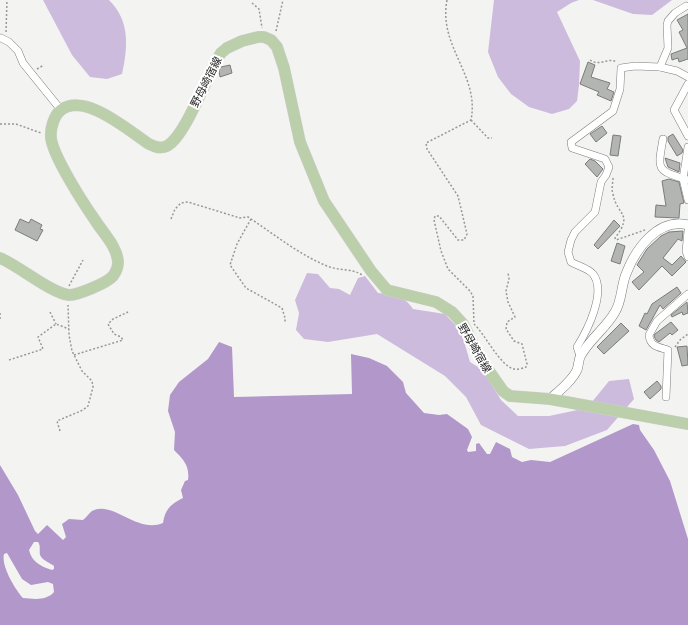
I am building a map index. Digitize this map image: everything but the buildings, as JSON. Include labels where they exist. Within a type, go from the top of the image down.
[{"type":"main road","name":"野母崎宿線","points":[[61,110],[76,106],[89,107],[101,112],[149,144],[156,147],[162,147],[171,143],[186,123],[221,53],[242,41],[267,38],[281,54],[300,142],[324,201],[378,281],[387,290],[436,302],[452,312],[470,328],[482,360],[503,391],[510,396],[550,399],[688,424]]},
{"type":"main road","points":[[0,258],[43,284],[66,294],[80,293],[113,276],[116,270],[118,260],[113,246],[73,186],[51,138],[53,122],[61,110]]},
{"type":"street","points":[[660,67],[668,48],[668,21],[686,6]]},
{"type":"street","points":[[3,39],[18,51],[23,63],[61,110]]},
{"type":"street","points":[[580,356],[577,347],[589,328],[594,312],[597,290],[596,280],[592,273],[587,269],[571,262],[568,252],[575,232],[595,212],[600,182],[606,175],[609,167],[605,159],[578,151],[572,148],[570,144],[613,111],[620,89],[621,68],[634,66],[660,67],[677,71],[688,76]]},
{"type":"street","points":[[688,84],[674,110],[688,136]]},
{"type":"street","points":[[663,139],[660,162],[663,172],[686,179]]},
{"type":"street","points":[[688,147],[686,179],[688,200]]},
{"type":"street","points":[[550,399],[571,379],[576,370],[580,356],[616,312],[620,302],[625,275],[636,253],[646,242],[662,229],[674,224],[688,226]]},
{"type":"street","points":[[688,231],[686,251],[688,256]]},
{"type":"street","points":[[666,397],[668,350],[655,347],[651,342],[649,335],[651,329],[657,321],[688,294]]},
{"type":"path","points":[[3,39],[7,0]]},
{"type":"path","points":[[252,3],[259,9],[267,38],[278,27],[278,14],[283,0]]},
{"type":"path","points":[[448,0],[446,10],[448,32],[451,45],[468,79],[472,112],[471,120]]},
{"type":"path","points":[[590,60],[598,64],[612,59],[618,62],[621,68]]},
{"type":"path","points":[[471,120],[488,138],[492,138]]},
{"type":"path","points":[[471,120],[426,144],[427,150],[458,196],[467,234],[464,240],[458,240],[439,216],[435,216],[434,220],[441,251],[448,269],[470,291],[472,296],[475,322],[470,328],[481,331],[501,359],[510,367],[518,369],[526,367],[522,344],[514,341],[506,329],[506,322],[515,317],[508,302],[506,291],[509,280],[508,272]]},
{"type":"path","points":[[0,124],[16,124],[40,133],[51,132]]},
{"type":"path","points":[[609,167],[614,171],[612,194],[624,218],[622,230],[615,238],[616,240],[648,229]]},
{"type":"path","points":[[171,219],[175,209],[181,203],[188,202],[234,217],[251,219],[303,254],[329,267],[356,271],[367,279]]},
{"type":"path","points":[[251,219],[237,244],[230,265],[246,288],[282,308],[285,323]]},
{"type":"path","points":[[60,431],[57,421],[83,410],[88,406],[93,387],[92,381],[82,371],[74,355],[69,329],[66,294],[83,260]]},
{"type":"path","points":[[50,312],[56,324],[69,329]]},
{"type":"path","points":[[74,355],[123,340],[122,337],[114,334],[108,324],[113,319],[128,312]]},
{"type":"path","points":[[0,313],[0,320]]},
{"type":"path","points":[[9,360],[43,349],[38,337],[56,324]]},
{"type":"path","points":[[668,350],[672,349],[688,334]]},
{"type":"shaded area","points":[[43,0],[109,0],[121,16],[126,34],[122,74],[107,79],[90,77],[72,55]]},
{"type":"shaded area","points":[[494,0],[579,0],[557,12],[580,61],[577,101],[569,109],[552,114],[529,107],[511,94],[498,77],[488,52]]},
{"type":"shaded area","points":[[593,0],[672,0],[652,15],[633,14]]},
{"type":"shaded area","points":[[307,273],[318,274],[330,288],[339,289],[350,295],[358,278],[365,276],[378,293],[398,296],[410,304],[413,309],[445,314],[461,331],[470,362],[483,370],[501,400],[518,416],[549,416],[587,408],[609,381],[629,379],[634,399],[607,430],[565,446],[529,449],[481,425],[466,397],[445,376],[377,334],[328,342],[304,339],[296,330],[299,313],[295,300]]},
{"type":"shaded area","points":[[219,342],[232,347],[234,397],[352,394],[351,354],[369,358],[387,366],[403,382],[406,393],[424,413],[439,415],[447,414],[468,429],[472,437],[467,450],[468,452],[476,451],[476,444],[479,443],[487,454],[490,454],[496,442],[510,449],[512,457],[522,462],[531,460],[550,462],[633,424],[639,425],[640,430],[654,450],[670,481],[688,539],[688,625],[0,625],[0,465],[18,495],[35,531],[38,534],[47,525],[63,540],[66,537],[62,524],[69,519],[83,520],[92,511],[100,509],[117,513],[144,524],[153,525],[163,523],[165,514],[169,508],[175,502],[183,498],[181,490],[185,481],[188,480],[187,467],[174,450],[175,432],[168,411],[170,395],[179,382],[208,359]],"holes":[[[34,542],[38,542],[41,557],[54,566],[54,569],[52,570],[34,561],[29,550]],[[7,553],[22,579],[31,585],[48,582],[53,584],[54,592],[44,598],[23,598],[16,589],[7,571],[4,559],[4,554]]]}]
